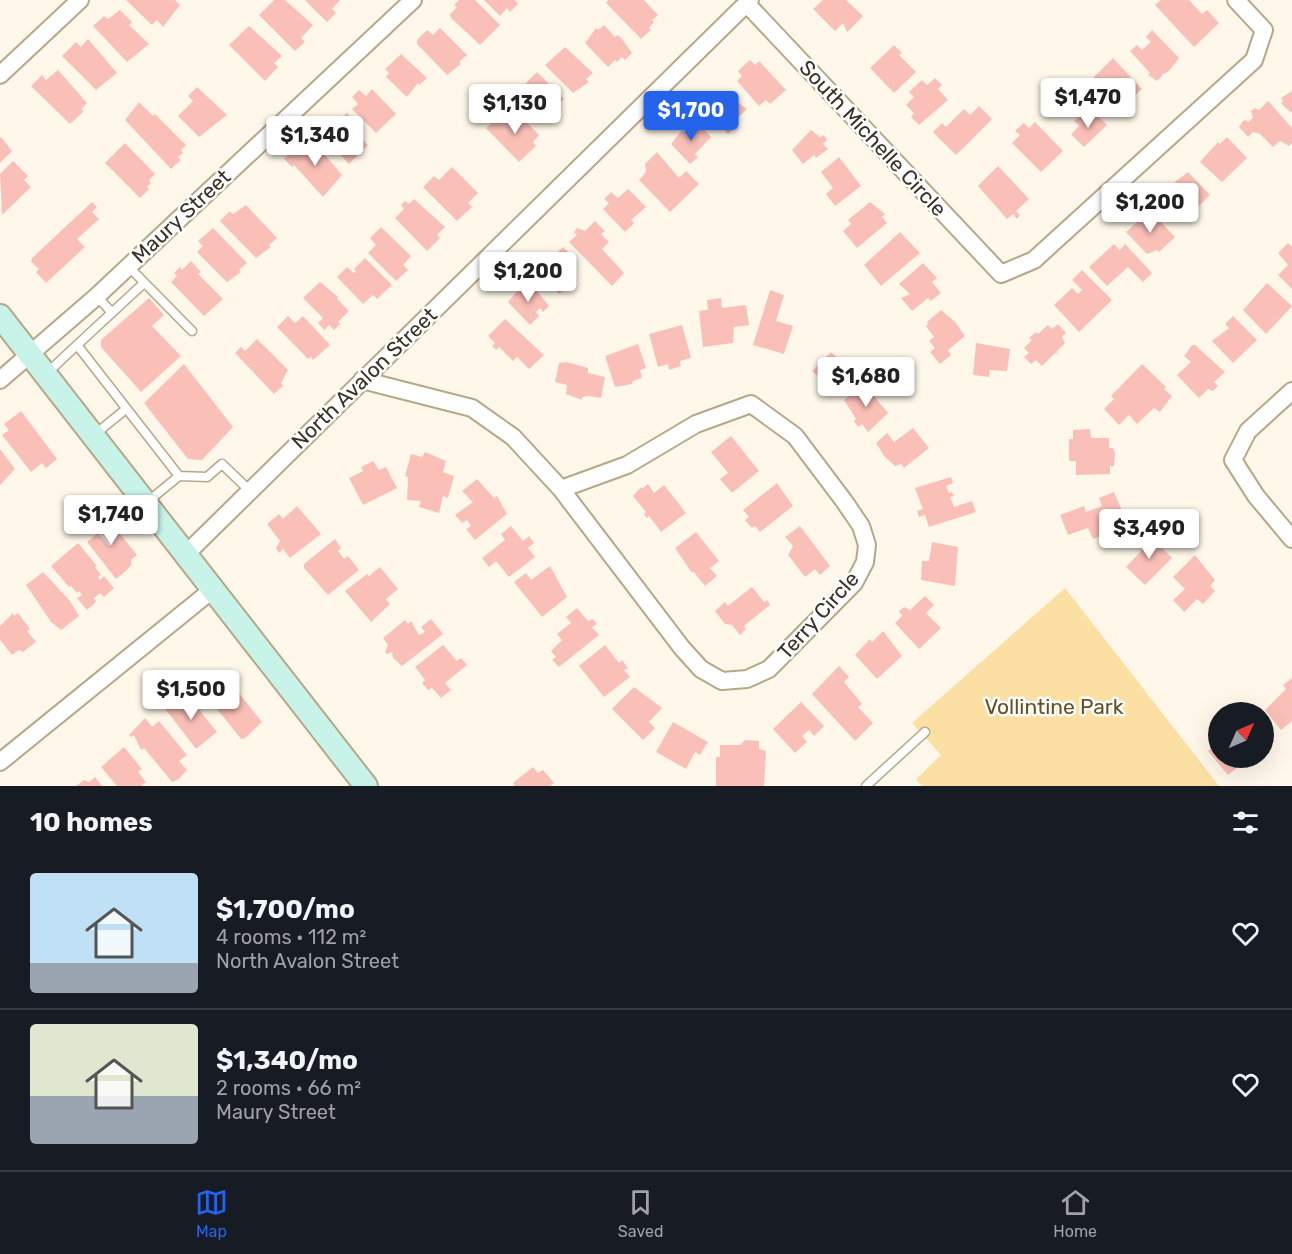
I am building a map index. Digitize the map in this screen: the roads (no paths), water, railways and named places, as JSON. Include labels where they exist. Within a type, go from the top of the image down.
[{"type":"street","points":[[0,75],[80,0]]},
{"type":"street","name":"Maury Street","points":[[0,380],[97,296],[413,0]]},
{"type":"street","name":"South Michelle Circle","points":[[748,2],[1001,273],[1034,260],[1254,60],[1264,30],[1236,0]]},
{"type":"street","name":"North Avalon Street","points":[[185,555],[748,2]]},
{"type":"street","points":[[0,316],[366,786]]},
{"type":"street","name":"Terry Circle","points":[[362,380],[472,408],[513,437],[561,489],[682,648],[701,669],[722,681],[747,680],[769,669],[854,583],[865,562],[867,545],[861,526],[844,501],[795,436],[751,404],[696,424],[627,465],[561,489]]},
{"type":"street","points":[[1292,391],[1248,431],[1233,460],[1256,496],[1292,539]]},
{"type":"street","points":[[0,762],[212,590]]},
{"type":"lane","points":[[128,266],[192,331]]},
{"type":"lane","points":[[45,374],[144,282]]},
{"type":"lane","points":[[97,296],[112,313]]},
{"type":"lane","points":[[77,345],[179,476]]},
{"type":"lane","points":[[93,436],[126,409]]},
{"type":"lane","points":[[145,504],[179,476],[207,477],[222,464],[249,490]]},
{"type":"lane","points":[[867,786],[925,732]]},
{"type":"park label","name":"Vollintine Park","points":[[1054,706]]}]
